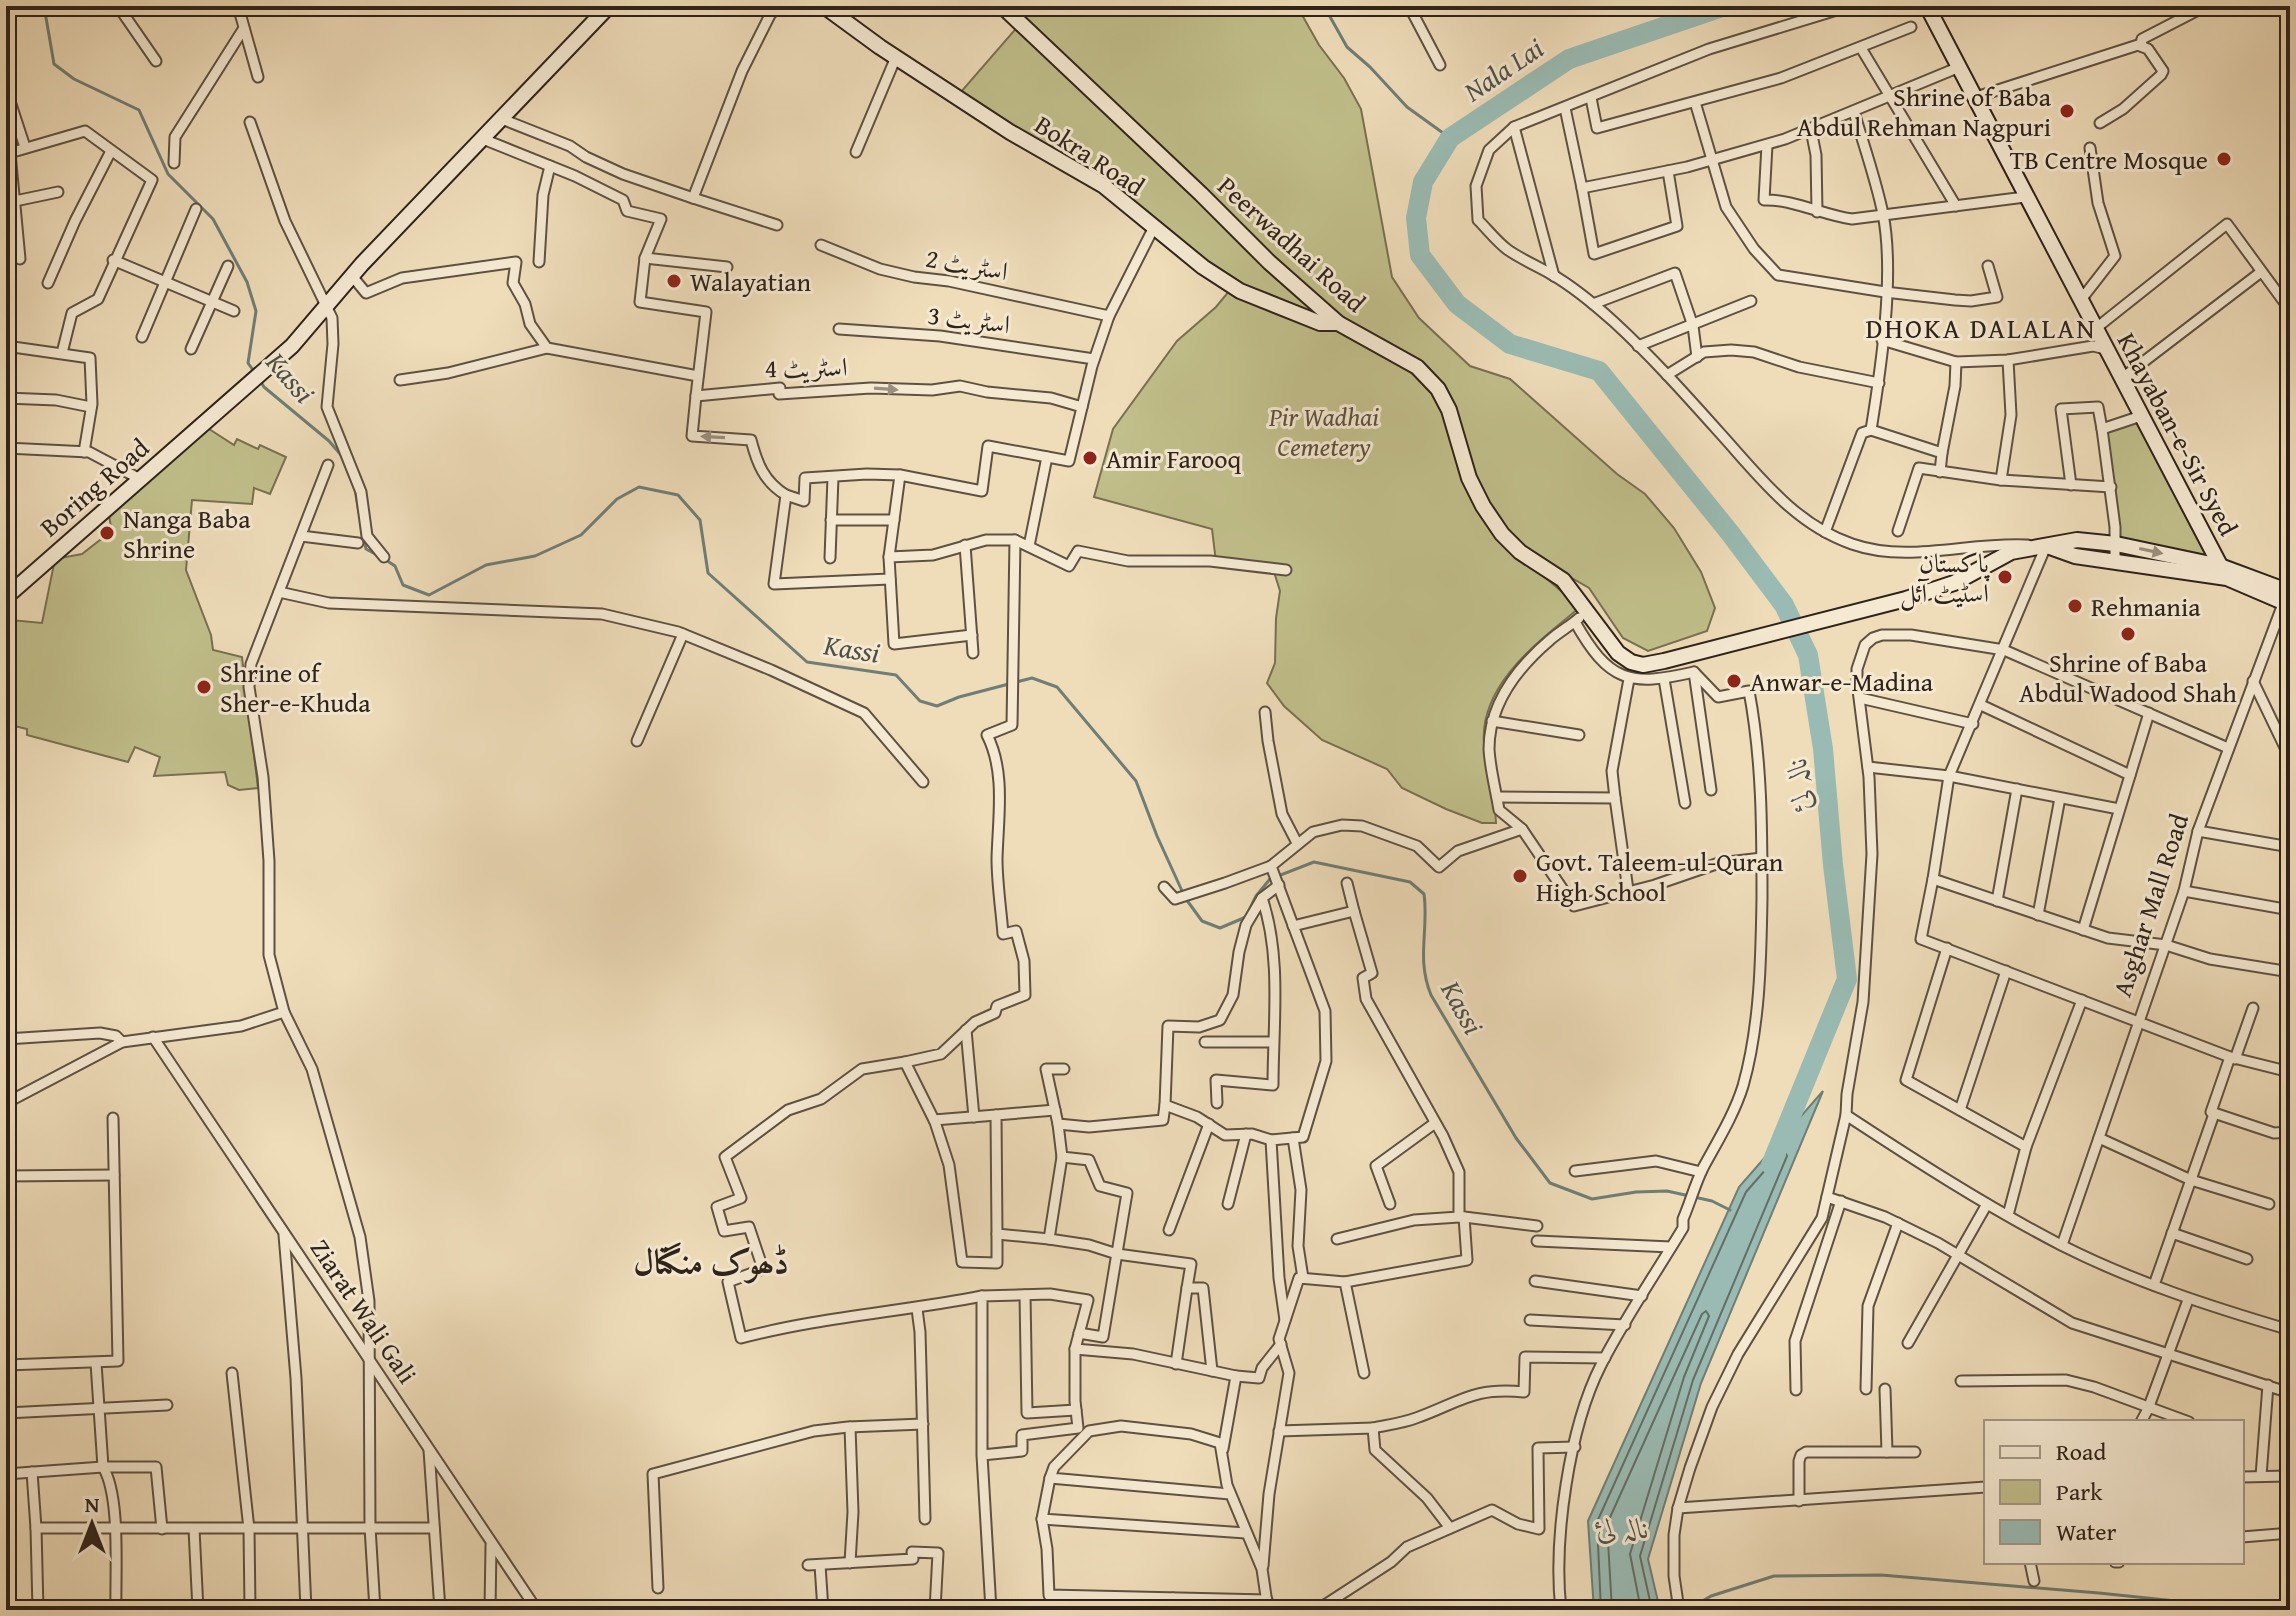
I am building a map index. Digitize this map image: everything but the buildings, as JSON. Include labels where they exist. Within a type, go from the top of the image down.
[{"type":"main road","name":"Boring Road","points":[[6,597],[292,346],[352,276],[609,6]]},
{"type":"main road","name":"Bokra Road","points":[[824,6],[1010,132],[1104,186],[1203,267],[1240,291],[1320,323],[1338,323]]},
{"type":"main road","name":"Peerwadhai Road","points":[[1002,6],[1269,262],[1338,323],[1417,367],[1438,389],[1449,410],[1469,478],[1496,525],[1520,552],[1563,580],[1618,653],[1631,662],[1643,665],[1906,599],[1966,577],[2011,552],[2046,546]]},
{"type":"main road","name":"Khayaban-e-Sir Syed","points":[[1928,10],[2224,572]]},
{"type":"main road","points":[[2046,546],[2077,540],[2116,544],[2224,572],[2288,594]]},
{"type":"main road","points":[[2046,546],[2075,556],[2224,572]]},
{"type":"street","points":[[118,6],[156,61]]},
{"type":"street","points":[[238,6],[258,77]]},
{"type":"street","points":[[693,198],[742,71],[770,15],[778,6]]},
{"type":"street","points":[[1409,6],[1440,65]]},
{"type":"street","points":[[1850,6],[1709,49],[1514,127],[1489,150],[1476,186],[1478,220],[1507,249],[1554,276],[1593,304],[1667,375],[1773,493],[1796,515],[1825,532],[1855,545],[1884,550],[1956,550],[1999,543],[2046,546],[1949,776],[1921,939],[2233,1058],[2290,1072]]},
{"type":"street","points":[[2141,46],[2142,39],[2206,6]]},
{"type":"street","points":[[1591,98],[1597,128],[1781,78],[1911,27]]},
{"type":"street","points":[[174,163],[175,137],[244,28]]},
{"type":"street","points":[[1973,98],[2138,45],[2148,49],[2163,71],[2144,92],[2100,123]]},
{"type":"street","points":[[1861,48],[1956,206]]},
{"type":"street","points":[[856,152],[896,57]]},
{"type":"street","points":[[1582,188],[1668,171],[1767,145],[1811,130],[1957,68]]},
{"type":"street","points":[[6,89],[24,144]]},
{"type":"street","points":[[1695,102],[1726,207],[1754,249],[1778,275],[1885,292],[1971,301],[1997,297],[1988,266]]},
{"type":"street","points":[[1565,108],[1594,254],[1677,226],[1668,171]]},
{"type":"street","points":[[1854,112],[1883,215],[1885,292],[1879,383],[1871,430]]},
{"type":"street","points":[[502,119],[570,146],[623,174],[777,225]]},
{"type":"street","points":[[250,122],[285,221],[332,318],[327,407],[361,492],[367,536],[384,557]]},
{"type":"street","points":[[1514,127],[1554,276]]},
{"type":"street","points":[[1811,130],[1816,155],[1817,212]]},
{"type":"street","points":[[20,259],[8,154],[85,131],[152,180],[113,260],[98,299],[72,313],[62,353]]},
{"type":"street","points":[[483,139],[623,200],[627,211],[661,219],[645,258],[640,302],[706,312],[692,436],[751,440],[757,461],[771,486],[804,501],[805,478],[867,474],[900,475],[982,491],[988,446],[1069,461],[1094,359],[1109,316],[1154,227]]},
{"type":"street","points":[[1767,145],[1764,200],[1817,212],[1852,219],[2025,197]]},
{"type":"street","points":[[2080,301],[2115,256],[2098,203],[2090,148]]},
{"type":"street","points":[[48,283],[111,151]]},
{"type":"street","points":[[539,262],[543,195],[550,166]]},
{"type":"street","points":[[15,201],[58,192]]},
{"type":"street","points":[[142,337],[196,209]]},
{"type":"street","points":[[2095,329],[2227,224],[2290,310]]},
{"type":"street","points":[[6,234],[17,232]]},
{"type":"street","name":"اسٹریٹ 2","points":[[821,245],[880,269],[1109,316]]},
{"type":"street","points":[[645,258],[727,267]]},
{"type":"street","points":[[113,260],[234,311]]},
{"type":"street","points":[[352,276],[366,293],[402,278],[516,262],[513,283],[525,304],[530,324],[547,348]]},
{"type":"street","points":[[191,349],[228,266]]},
{"type":"street","points":[[2121,379],[2261,272]]},
{"type":"street","points":[[1593,304],[1675,273],[1693,326],[1697,357]]},
{"type":"street","points":[[1638,346],[1751,301]]},
{"type":"street","name":"اسٹریٹ 3","points":[[839,329],[940,336],[1094,359]]},
{"type":"street","points":[[1882,340],[1956,362],[2008,360],[2093,346],[2106,349]]},
{"type":"street","points":[[6,346],[90,358],[91,407],[84,452]]},
{"type":"street","points":[[400,380],[448,373],[547,348],[698,376]]},
{"type":"street","points":[[1667,375],[1717,349],[1754,352],[1799,367],[1879,383]]},
{"type":"street","points":[[2001,480],[2011,415],[2008,360]]},
{"type":"street","points":[[1940,472],[1955,386],[1956,362]]},
{"type":"street","name":"اسٹریٹ 4","points":[[696,396],[780,388],[779,394],[871,388],[932,390],[960,386],[987,392],[1051,398],[1082,407]]},
{"type":"street","points":[[6,398],[56,400],[91,407]]},
{"type":"street","points":[[2071,485],[2061,409],[2098,407],[2111,487],[2115,561]]},
{"type":"street","points":[[2102,429],[2141,416]]},
{"type":"street","points":[[1825,532],[1862,433],[1871,430],[1942,453]]},
{"type":"street","points":[[6,448],[84,452],[140,479]]},
{"type":"street","points":[[1029,546],[1047,457]]},
{"type":"street","points":[[328,465],[251,664],[249,687],[263,777],[269,861],[269,955],[284,1012],[312,1069],[360,1237],[369,1301],[370,1527],[375,1610]]},
{"type":"street","points":[[1898,531],[1919,468],[2001,480],[2111,487]]},
{"type":"street","points":[[900,475],[889,557],[894,644],[972,635]]},
{"type":"street","points":[[830,558],[833,477]]},
{"type":"street","points":[[786,495],[774,584],[890,579]]},
{"type":"street","points":[[831,520],[894,520]]},
{"type":"street","points":[[301,536],[358,543]]},
{"type":"street","points":[[889,557],[933,555],[986,540],[1015,540],[1069,566],[1078,551],[1128,561],[1210,561],[1286,570]]},
{"type":"street","points":[[982,1455],[1022,1451],[1022,1435],[1078,1428],[1075,1349],[1088,1300],[1050,1294],[982,1296],[917,1309],[787,1326],[741,1338],[728,1282],[763,1269],[749,1227],[724,1231],[717,1207],[741,1198],[725,1157],[788,1110],[821,1099],[862,1069],[941,1054],[975,1022],[995,1013],[997,1006],[1025,995],[1024,961],[1016,931],[1003,934],[997,862],[997,754],[987,735],[1012,725],[1015,540]]},
{"type":"street","points":[[965,545],[973,653]]},
{"type":"street","points":[[279,592],[329,603],[602,614],[683,634],[864,713],[923,782]]},
{"type":"street","name":"Asghar Mall Road","points":[[2062,1245],[2184,891],[2198,831],[2288,594]]},
{"type":"street","points":[[1588,610],[1523,666],[1498,703],[1492,721],[1489,753],[1499,810],[1522,829],[1574,906],[1655,885],[1723,862],[1762,858]]},
{"type":"street","points":[[1575,622],[1606,665],[1622,678],[1664,679],[1694,672]]},
{"type":"street","points":[[637,741],[683,634]]},
{"type":"street","points":[[1679,1610],[1674,1576],[1674,1535],[1678,1508],[1712,1407],[1738,1354],[1822,1218],[1846,1115],[1868,949],[1872,841],[1868,767],[1857,669],[1865,645],[1882,635],[1911,635],[2004,650],[2228,748]]},
{"type":"street","points":[[1694,672],[1711,790]]},
{"type":"street","points":[[1561,1610],[1557,1579],[1562,1512],[1584,1412],[1605,1358],[1683,1228],[1683,1219],[1701,1172],[1725,1129],[1742,1089],[1760,989],[1762,811],[1756,730],[1749,691],[1718,697],[1694,672]]},
{"type":"street","points":[[1628,890],[1612,771],[1629,679]]},
{"type":"street","points":[[1664,679],[1685,803]]},
{"type":"street","points":[[2253,681],[2290,758]]},
{"type":"street","points":[[1860,698],[1973,724]]},
{"type":"street","points":[[1981,705],[2130,775]]},
{"type":"street","points":[[1265,712],[1282,814],[1297,843]]},
{"type":"street","points":[[2083,930],[2149,713]]},
{"type":"street","points":[[1492,721],[1579,735]]},
{"type":"street","points":[[1868,767],[1949,776],[2119,809]]},
{"type":"street","points":[[1997,901],[2017,789]]},
{"type":"street","points":[[1497,797],[1615,798]]},
{"type":"street","points":[[2038,915],[2060,798]]},
{"type":"street","points":[[1164,887],[1175,899],[1192,894],[1271,866],[1313,832],[1342,825],[1362,826],[1417,846],[1439,867],[1458,851],[1522,829]]},
{"type":"street","points":[[2198,831],[2290,847]]},
{"type":"street","points":[[1165,1105],[1197,1117],[1225,1135],[1246,1134],[1271,1140],[1303,1137],[1326,1061],[1325,1011],[1271,866]]},
{"type":"street","points":[[1933,879],[2108,938],[2166,945],[2210,959],[2290,972]]},
{"type":"street","points":[[1262,1569],[1230,1494],[1220,1443],[1191,1434],[1121,1426],[1089,1431],[1054,1467],[1042,1519],[1049,1595],[1173,1598],[1267,1605],[1262,1569],[1269,1494],[1289,1373],[1279,1339],[1299,1278],[1345,1282],[1467,1260],[1459,1172],[1366,999],[1363,978],[1372,973],[1347,883]]},
{"type":"street","points":[[1058,1124],[1089,1127],[1163,1120],[1168,1026],[1199,1027],[1220,1020],[1233,995],[1246,925],[1262,898],[1279,885]]},
{"type":"street","points":[[2184,891],[2290,910]]},
{"type":"street","points":[[1217,1103],[1216,1080],[1273,1085],[1274,975],[1270,921],[1262,898]]},
{"type":"street","points":[[1293,926],[1354,911]]},
{"type":"street","points":[[1947,948],[1906,1080],[2026,1147]]},
{"type":"street","points":[[1960,1110],[2006,971]]},
{"type":"street","points":[[2008,1215],[2026,1147],[2082,1000]]},
{"type":"street","points":[[2253,1008],[2210,1110],[2214,1114],[2274,1133],[2290,1132]]},
{"type":"street","points":[[6,1103],[122,1042],[241,1026],[284,1012]]},
{"type":"street","points":[[966,1030],[974,1117]]},
{"type":"street","points":[[6,1039],[100,1033],[116,1036],[122,1042]]},
{"type":"street","name":"Ziarat Wali Gali","points":[[153,1037],[537,1610]]},
{"type":"street","points":[[1205,1042],[1273,1042]]},
{"type":"street","points":[[905,1062],[934,1120],[949,1165],[962,1262],[997,1263],[996,1115]]},
{"type":"street","points":[[1049,1239],[1062,1157],[1046,1069],[1064,1069]]},
{"type":"street","points":[[934,1120],[1055,1110]]},
{"type":"street","points":[[2154,1285],[2214,1114]]},
{"type":"street","points":[[1846,1115],[1955,1186],[2062,1245],[2188,1300],[2290,1330]]},
{"type":"street","points":[[6,1365],[118,1361],[113,1118]]},
{"type":"street","points":[[1390,1204],[1376,1166],[1435,1123]]},
{"type":"street","points":[[1169,1230],[1209,1124]]},
{"type":"street","points":[[1228,1204],[1246,1134]]},
{"type":"street","points":[[1293,1138],[1301,1190],[1298,1246],[1303,1278]]},
{"type":"street","points":[[2099,1138],[2191,1180],[2269,1204]]},
{"type":"street","points":[[1271,1140],[1279,1278],[1285,1320]]},
{"type":"street","points":[[1062,1157],[1089,1160],[1100,1186],[1127,1193],[1103,1337],[1079,1333]]},
{"type":"street","points":[[1575,1171],[1656,1161],[1701,1172]]},
{"type":"street","points":[[6,1176],[114,1175]]},
{"type":"street","points":[[1827,1197],[1898,1223],[1957,1254],[2072,1323],[2290,1393]]},
{"type":"street","points":[[1796,1390],[1795,1341],[1841,1201]]},
{"type":"street","points":[[1908,1343],[1987,1204]]},
{"type":"street","points":[[1337,1239],[1414,1220],[1461,1217],[1537,1226]]},
{"type":"street","points":[[1866,1389],[1868,1306],[1898,1223]]},
{"type":"street","points":[[284,1232],[304,1530],[306,1610]]},
{"type":"street","points":[[2172,1233],[2247,1259]]},
{"type":"street","points":[[997,1234],[1089,1245],[1117,1254],[1191,1264],[1176,1364]]},
{"type":"street","points":[[1537,1241],[1671,1247]]},
{"type":"street","points":[[1535,1281],[1642,1296]]},
{"type":"street","points":[[1345,1282],[1364,1373]]},
{"type":"street","points":[[1187,1288],[1203,1288],[1212,1371]]},
{"type":"street","points":[[1025,1295],[1027,1413],[1076,1410]]},
{"type":"street","points":[[982,1296],[982,1455],[991,1610]]},
{"type":"street","points":[[2142,1420],[2188,1300]]},
{"type":"street","points":[[917,1309],[925,1519]]},
{"type":"street","points":[[1530,1320],[1625,1325]]},
{"type":"street","points":[[1075,1349],[1133,1354],[1259,1378],[1262,1368],[1281,1344]]},
{"type":"street","points":[[1279,1431],[1373,1428],[1414,1419],[1477,1392],[1524,1392],[1525,1357],[1605,1358]]},
{"type":"street","points":[[96,1363],[103,1467],[111,1480],[115,1528],[116,1610]]},
{"type":"street","points":[[232,1373],[249,1529],[250,1610]]},
{"type":"street","points":[[1222,1454],[1236,1376]]},
{"type":"street","points":[[1961,1381],[2066,1380],[2094,1387],[2183,1420]]},
{"type":"street","points":[[2261,1476],[2268,1385]]},
{"type":"street","points":[[1885,1389],[1887,1452]]},
{"type":"street","points":[[6,1413],[167,1405]]},
{"type":"street","points":[[658,1588],[653,1474],[814,1431],[923,1424]]},
{"type":"street","points":[[850,1427],[853,1512],[850,1563]]},
{"type":"street","points":[[1373,1428],[1375,1450],[1427,1498],[1450,1528]]},
{"type":"street","points":[[1317,1610],[1391,1562],[1407,1547],[1492,1510],[1518,1524],[1539,1529],[1538,1448],[1575,1447]]},
{"type":"street","points":[[429,1450],[440,1610]]},
{"type":"street","points":[[1799,1501],[1799,1461],[1806,1452],[1915,1452]]},
{"type":"street","points":[[6,1474],[103,1467],[156,1467],[162,1529]]},
{"type":"street","points":[[32,1472],[38,1610]]},
{"type":"street","points":[[2244,1477],[2290,1476]]},
{"type":"street","points":[[1050,1478],[1230,1494]]},
{"type":"street","points":[[1678,1508],[1984,1487]]},
{"type":"street","points":[[1042,1519],[1246,1533]]},
{"type":"street","points":[[36,1528],[434,1528]]},
{"type":"street","points":[[194,1529],[198,1610]]},
{"type":"street","points":[[2244,1537],[2290,1533]]},
{"type":"street","points":[[490,1610],[491,1543]]},
{"type":"street","points":[[808,1565],[913,1559],[912,1552],[938,1553],[935,1610]]},
{"type":"street","points":[[2030,1564],[2034,1581]]},
{"type":"street","points":[[820,1565],[823,1610]]},
{"type":"street","points":[[1172,1610],[1173,1598]]},
{"type":"green space","name":"Pir Wadhai Cemetery","points":[[1032,6],[1297,6],[1361,109],[1392,277],[1419,318],[1470,366],[1510,379],[1617,474],[1645,494],[1674,528],[1701,572],[1715,608],[1707,631],[1648,651],[1623,638],[1589,588],[1494,533],[1578,609],[1514,667],[1491,703],[1485,723],[1484,744],[1493,785],[1496,823],[1482,823],[1402,788],[1387,769],[1322,740],[1284,706],[1267,683],[1275,663],[1280,591],[1274,572],[1216,562],[1212,529],[1094,497],[1113,429],[1177,341],[1216,307],[1235,284],[1154,217],[1091,173],[960,93]]},
{"type":"green space","points":[[2141,416],[2219,563],[2116,544],[2102,429]]},
{"type":"green space","points":[[206,427],[234,445],[237,439],[286,457],[270,494],[254,488],[252,504],[192,500],[186,570],[211,635],[213,650],[242,657],[258,788],[239,790],[228,785],[225,772],[154,776],[160,757],[135,747],[128,762],[27,735],[27,729],[6,724],[6,649],[11,620],[42,623],[55,559],[82,554],[100,540],[113,538],[108,510]]},
{"type":"water","name":"نالہ لئ","points":[[1823,1091],[1701,1383],[1648,1559],[1660,1610],[1594,1610],[1588,1521],[1739,1187]]},
{"type":"waterway","name":"Kassi","points":[[44,6],[54,64],[74,79],[139,110],[168,174],[213,219],[247,282],[256,311],[248,363],[255,373]]},
{"type":"waterway","points":[[1324,6],[1347,47],[1407,107],[1450,138]]},
{"type":"waterway","name":"نالہ لئ","points":[[1725,6],[1569,59],[1450,138],[1423,182],[1416,218],[1420,255],[1457,304],[1510,344],[1599,371],[1784,605],[1808,655],[1823,749],[1847,979],[1771,1165]]},
{"type":"waterway","name":"Kassi","points":[[259,379],[264,387],[329,441],[341,455],[352,482]]},
{"type":"waterway","name":"Kassi","points":[[386,560],[395,566],[403,585],[429,595],[486,565],[535,556],[581,535],[617,499],[639,487],[678,495],[700,520],[708,573],[807,662],[896,675],[920,701],[937,706],[959,697],[1032,678],[1057,687],[1136,781],[1183,893]]},
{"type":"waterway","name":"Kassi","points":[[355,489],[359,513]]},
{"type":"waterway","name":"Kassi","points":[[363,536],[366,549],[379,556]]},
{"type":"waterway","name":"Kassi","points":[[1186,899],[1202,921],[1220,928],[1246,917],[1256,896],[1270,879],[1314,862],[1410,882],[1424,894],[1424,969],[1431,995],[1516,1138],[1550,1183],[1592,1199],[1667,1191],[1712,1201],[1730,1210]]},
{"type":"waterway","points":[[1687,1610],[1711,1596],[1774,1576],[1881,1575],[2262,1610]]},
{"type":"place","name":"Shrine of Baba Abdul Rehman Nagpuri","points":[[2067,111]]},
{"type":"place","name":"TB Centre Mosque","points":[[2224,159]]},
{"type":"place","name":"Walayatian","points":[[674,281]]},
{"type":"place","name":"Amir Farooq","points":[[1090,458]]},
{"type":"place","name":"Nanga Baba Shrine","points":[[107,533]]},
{"type":"place","name":"پاکستان اسٹیٹ آئل","points":[[2005,577]]},
{"type":"place","name":"Rehmania","points":[[2075,606]]},
{"type":"place","name":"Shrine of Baba Abdul Wadood Shah","points":[[2128,634]]},
{"type":"place","name":"Anwar-e-Madina","points":[[1734,681]]},
{"type":"place","name":"Shrine of Sher-e-Khuda","points":[[204,687]]},
{"type":"place","name":"Govt. Taleem-ul-Quran High School","points":[[1520,876]]},
{"type":"district","name":"DHOKA DALALAN","points":[[1981,327]]},
{"type":"district","name":"ڈھوک منگتال","points":[[711,1260]]},
{"type":"water label","name":"Nala Lai","points":[[1503,69]]}]
